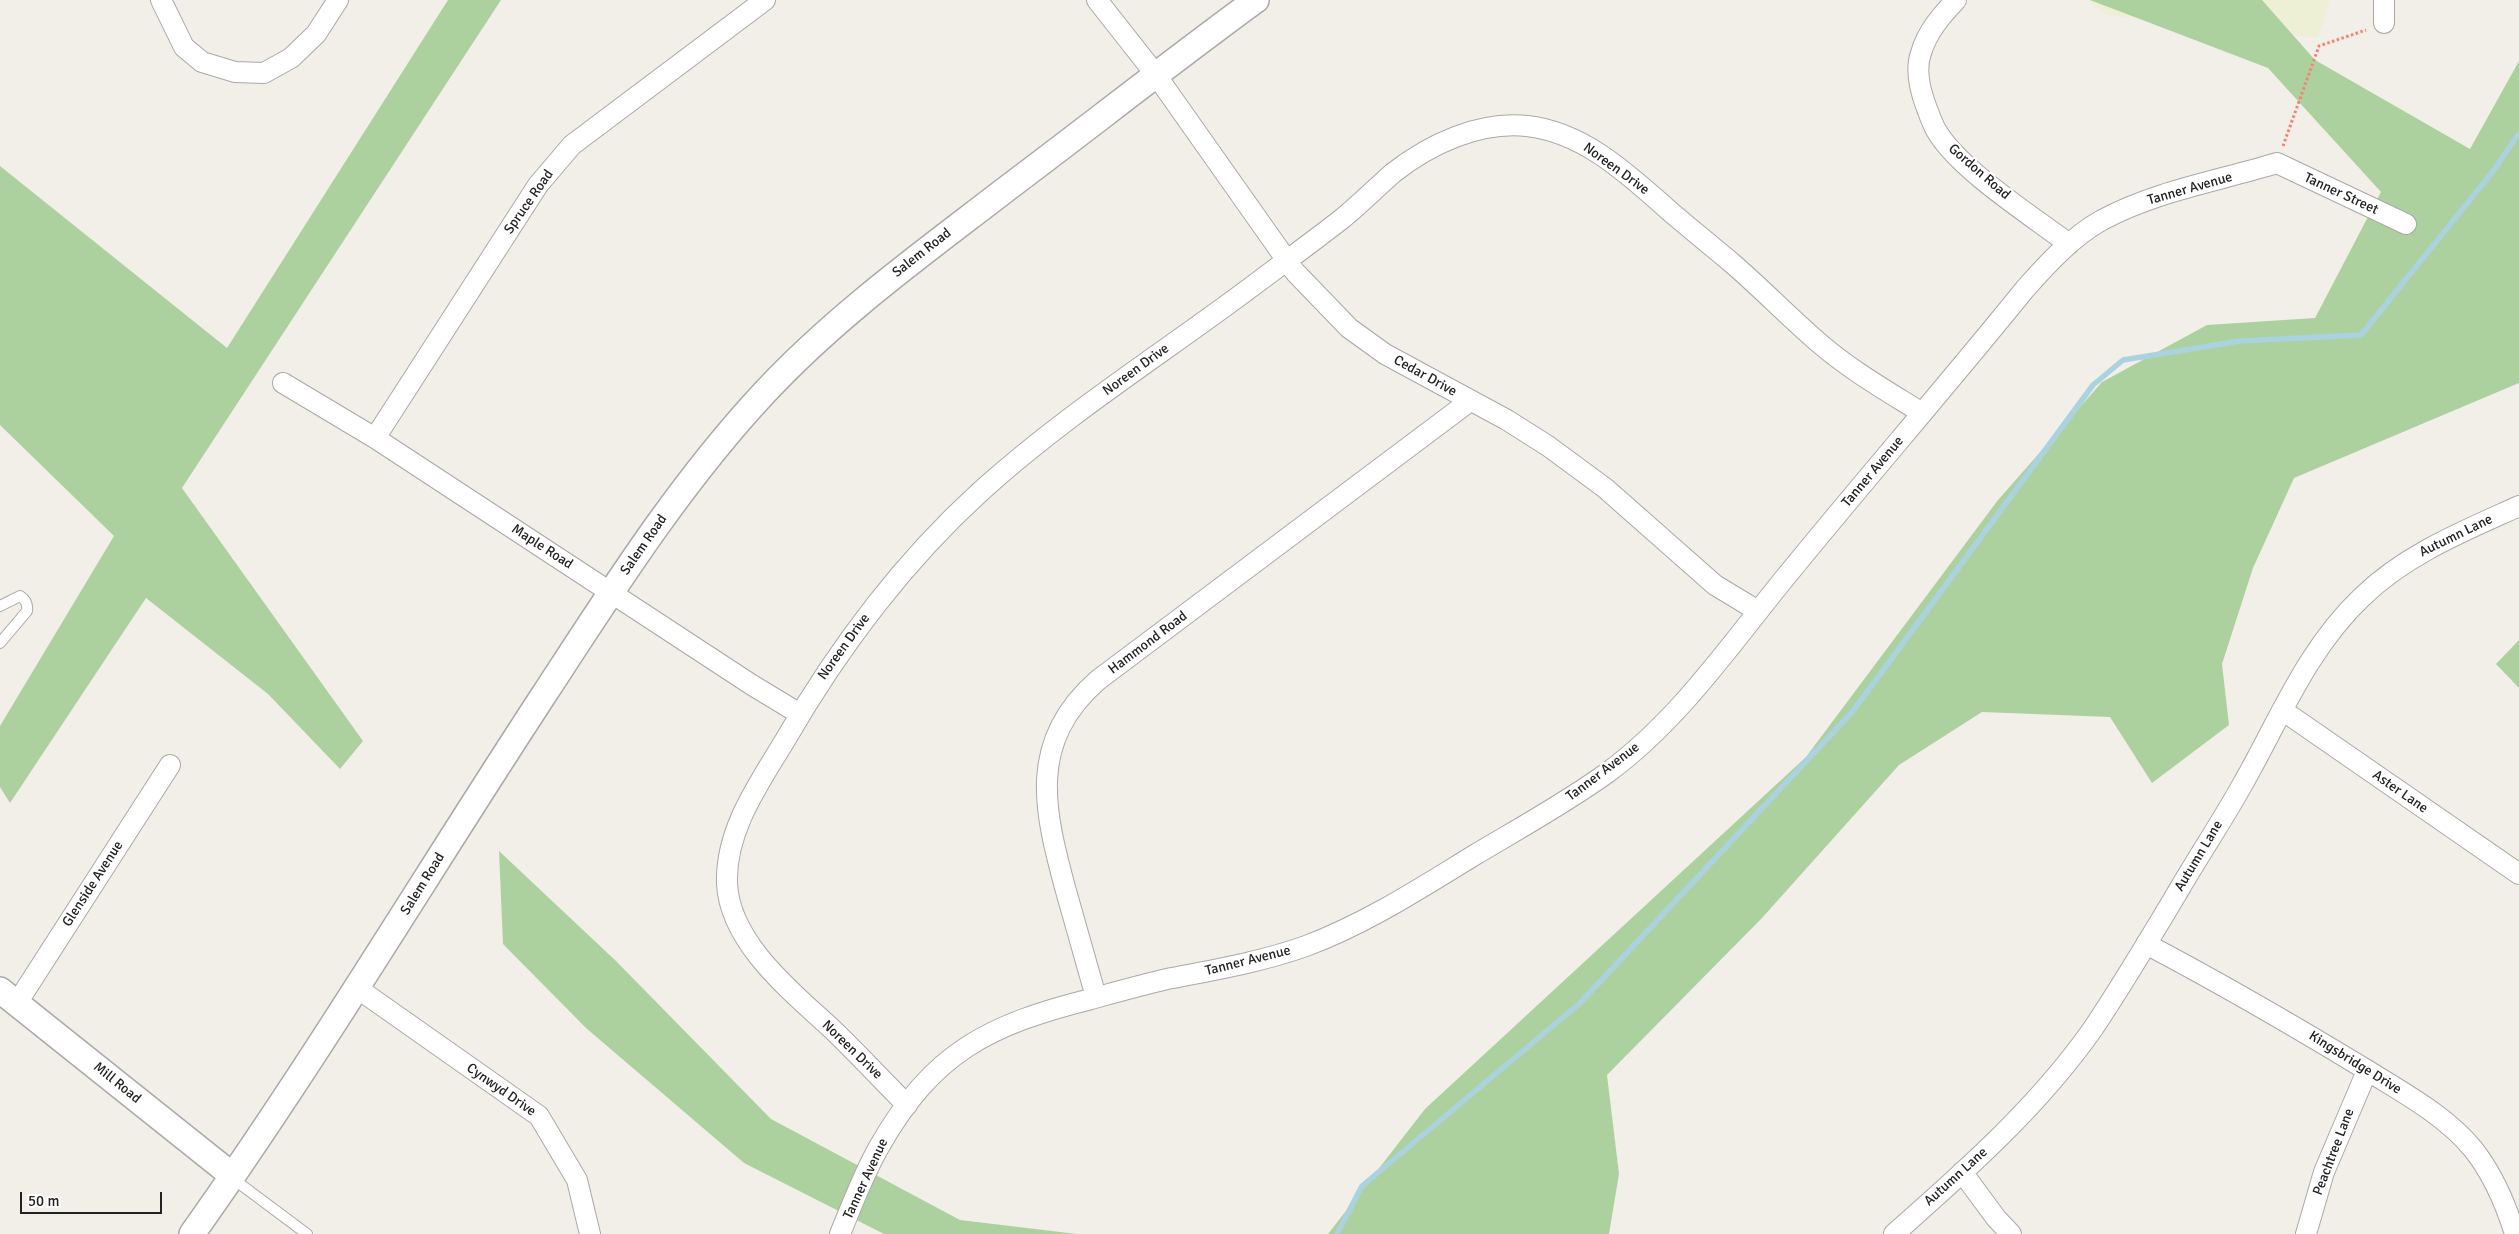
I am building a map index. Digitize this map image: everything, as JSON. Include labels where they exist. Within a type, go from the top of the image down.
[{"type":"street","points":[[161,0],[184,48],[202,62],[235,72],[264,73],[291,58],[316,34],[338,0]]},
{"type":"street","name":"Spruce Road","points":[[375,438],[538,185],[572,145],[765,0]]},
{"type":"street","name":"Cedar Drive","points":[[1097,0],[1156,75],[1287,260],[1319,299],[1365,342],[1507,420],[1567,460],[1604,488],[1716,584],[1758,611]]},
{"type":"street","name":"Salem Road","points":[[192,1234],[233,1177],[357,988],[523,726],[611,592],[665,514],[712,454],[792,364],[886,281],[1256,0]]},
{"type":"street","name":"Gordon Road","points":[[1956,0],[1934,24],[1920,54],[1918,75],[1921,94],[1936,130],[1959,158],[1980,176],[2069,244]]},
{"type":"street","points":[[2384,0],[2384,23]]},
{"type":"street","name":"Noreen Drive","points":[[907,1105],[832,1029],[804,1005],[757,954],[739,926],[728,895],[727,879],[731,848],[751,798],[800,714],[855,630],[954,516],[997,477],[1081,410],[1342,219],[1397,170],[1447,141],[1485,128],[1506,125],[1547,129],[1586,145],[1621,170],[1737,267],[1822,346],[1922,413]]},
{"type":"street","name":"Tanner Avenue","points":[[840,1234],[869,1166],[907,1105],[934,1073],[965,1047],[981,1037],[1029,1016],[1096,997],[1268,958],[1294,950],[1346,929],[1401,900],[1564,802],[1626,758],[1702,682],[1758,611],[2035,278],[2069,244],[2102,221],[2155,198],[2276,163]]},
{"type":"street","name":"Tanner Street","points":[[2276,163],[2406,224]]},
{"type":"street","name":"Maple Road","points":[[283,383],[375,438],[752,685],[800,714]]},
{"type":"street","name":"Hammond Road","points":[[1096,997],[1054,848],[1048,812],[1047,770],[1051,749],[1068,711],[1082,694],[1098,680],[1470,401]]},
{"type":"street","name":"Autumn Lane","points":[[1894,1234],[2013,1124],[2055,1080],[2092,1029],[2146,944],[2240,788],[2294,685],[2326,637],[2345,614],[2384,578],[2428,550],[2519,506]]},
{"type":"street","name":"Aster Lane","points":[[2282,710],[2519,874]]},
{"type":"street","name":"Glenside Avenue","points":[[8,997],[170,765]]},
{"type":"street","name":"Kingsbridge Drive","points":[[2146,944],[2276,1014],[2418,1102],[2446,1124],[2472,1148],[2499,1194],[2515,1234]]},
{"type":"street","name":"Cynwyd Drive","points":[[357,988],[539,1116],[576,1180],[590,1234]]},
{"type":"street","name":"Mill Road","points":[[8,997],[233,1177]]},
{"type":"street","name":"Peachtree Lane","points":[[2306,1234],[2324,1172],[2368,1071]]},
{"type":"street","points":[[1962,1172],[1996,1218],[2011,1234]]},
{"type":"lane","points":[[0,606],[20,596],[25,599],[28,605],[27,611],[0,643]]},
{"type":"lane","points":[[233,1177],[307,1234]]},
{"type":"path","points":[[2276,163],[2319,46],[2384,23]]},
{"type":"green space","points":[[448,0],[501,0],[182,488],[363,741],[340,769],[268,694],[146,598],[10,803],[0,787],[0,726],[114,536],[0,425],[0,166],[227,348]]},
{"type":"green space","points":[[2088,0],[2330,0],[2318,38],[2105,15]]},
{"type":"green space","points":[[2090,0],[2262,0],[2315,60],[2470,149],[2519,61],[2519,383],[2294,478],[2253,568],[2222,664],[2229,725],[2152,783],[2110,717],[1982,712],[1899,765],[1762,918],[1607,1075],[1619,1174],[1609,1234],[1328,1234],[1425,1109],[1806,757],[1998,500],[2102,382],[2207,325],[2315,318],[2381,192],[2268,68]]},
{"type":"green space","points":[[2519,640],[2519,688],[2496,664]]},
{"type":"green space","points":[[499,851],[616,961],[771,1119],[960,1220],[1077,1234],[884,1234],[744,1163],[586,1028],[503,944]]},
{"type":"waterway","points":[[1337,1234],[1362,1186],[1580,1003],[1853,711],[2093,385],[2123,360],[2240,341],[2361,335],[2494,170],[2519,133]]}]
